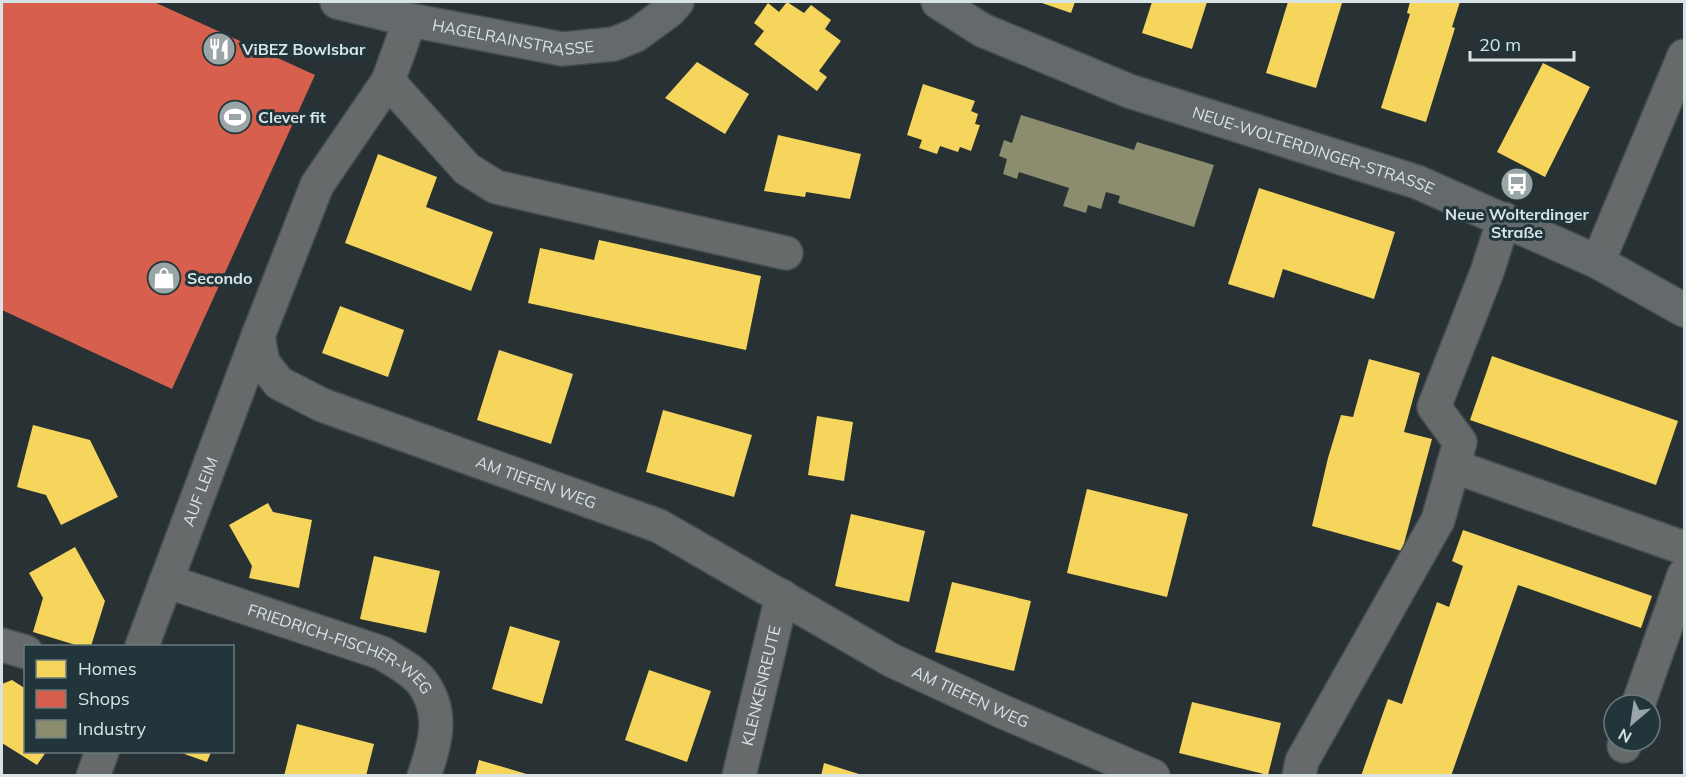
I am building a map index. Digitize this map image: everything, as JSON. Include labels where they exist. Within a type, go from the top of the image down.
[{"type":"main road","name":"HAGELRAINSTRASSE","points":[[337,2],[410,20],[562,49],[614,44],[636,35],[669,11],[677,2]]},
{"type":"main road","name":"NEUE-WOLTERDINGER-STRASSE","points":[[938,2],[982,30],[1129,92],[1418,182],[1598,262],[1684,310]]},
{"type":"street","points":[[258,336],[317,185],[388,81],[410,20]]},
{"type":"street","points":[[1598,262],[1684,56]]},
{"type":"street","points":[[388,81],[467,169],[496,187],[786,253]]},
{"type":"street","points":[[1299,776],[1302,761],[1438,520],[1460,442],[1434,407],[1487,272],[1504,219]]},
{"type":"street","name":"AUF LEIM","points":[[142,645],[258,336]]},
{"type":"street","name":"AM TIEFEN WEG","points":[[258,336],[263,363],[279,383],[322,405],[659,526],[891,660],[1001,711],[1153,776]]},
{"type":"street","points":[[1453,466],[1684,548]]},
{"type":"street","points":[[1642,693],[1684,575]]},
{"type":"street","name":"FRIEDRICH-FISCHER-WEG","points":[[166,581],[382,653],[407,669],[424,684],[434,706],[436,736],[424,776]]},
{"type":"street","name":"KLENKENREUTE","points":[[739,776],[782,596]]},
{"type":"street","points":[[2,645],[24,651]]},
{"type":"street","points":[[93,776],[102,753]]},
{"type":"building: Homes","points":[[787,2],[804,13],[811,5],[831,20],[825,29],[841,41],[819,71],[827,77],[817,91],[754,44],[764,31],[754,23],[768,3],[779,12]]},
{"type":"building: Homes","points":[[1039,2],[1075,2],[1071,13]]},
{"type":"building: Homes","points":[[1152,2],[1207,2],[1192,49],[1142,33]]},
{"type":"building: Homes","points":[[1288,2],[1342,3],[1316,88],[1266,73]]},
{"type":"building: Homes","points":[[1410,2],[1460,2],[1452,27],[1455,28],[1426,122],[1381,108],[1410,14],[1407,13]]},
{"type":"building: Homes","points":[[697,62],[749,94],[725,134],[665,98]]},
{"type":"building: Homes","points":[[1543,63],[1590,87],[1545,177],[1497,152]]},
{"type":"building: Homes","points":[[923,84],[975,101],[971,111],[978,114],[975,124],[980,125],[971,151],[960,147],[958,152],[940,146],[937,154],[919,148],[922,140],[907,135]]},
{"type":"building: Homes","points":[[778,135],[861,154],[850,199],[806,192],[805,197],[764,191]]},
{"type":"building: Homes","points":[[378,154],[437,177],[426,207],[493,232],[471,291],[345,243]]},
{"type":"building: Homes","points":[[1259,188],[1395,232],[1374,299],[1283,269],[1274,298],[1228,284]]},
{"type":"building: Homes","points":[[599,240],[761,276],[746,350],[528,303],[540,248],[594,260]]},
{"type":"building: Homes","points":[[340,306],[404,330],[388,377],[322,353]]},
{"type":"building: Homes","points":[[499,350],[573,374],[551,444],[477,420]]},
{"type":"building: Homes","points":[[1492,356],[1678,421],[1656,485],[1470,420]]},
{"type":"building: Homes","points":[[1369,359],[1420,373],[1404,432],[1432,439],[1402,551],[1312,526],[1341,415],[1353,417]]},
{"type":"building: Homes","points":[[663,410],[752,435],[734,497],[646,472]]},
{"type":"building: Homes","points":[[817,416],[853,422],[844,481],[808,475]]},
{"type":"building: Homes","points":[[33,425],[90,440],[118,497],[61,525],[46,495],[17,487]]},
{"type":"building: Homes","points":[[1087,489],[1188,514],[1167,597],[1067,573]]},
{"type":"building: Homes","points":[[268,503],[273,512],[312,520],[299,588],[249,578],[252,566],[229,525]]},
{"type":"building: Homes","points":[[851,514],[925,531],[909,602],[835,586]]},
{"type":"building: Homes","points":[[1463,530],[1652,596],[1641,628],[1518,585],[1451,776],[1361,776],[1388,699],[1402,704],[1437,602],[1449,607],[1463,566],[1452,561]]},
{"type":"building: Homes","points":[[75,547],[105,601],[91,645],[76,645],[33,632],[43,598],[29,573]]},
{"type":"building: Homes","points":[[374,556],[440,571],[426,633],[360,619]]},
{"type":"building: Homes","points":[[952,582],[1031,601],[1014,671],[935,652]]},
{"type":"building: Homes","points":[[510,626],[560,641],[542,704],[492,689]]},
{"type":"building: Homes","points":[[649,670],[711,691],[687,762],[625,740]]},
{"type":"building: Homes","points":[[12,680],[24,688],[24,753],[45,753],[37,765],[2,743],[2,684]]},
{"type":"building: Homes","points":[[1192,702],[1281,723],[1268,775],[1179,753]]},
{"type":"building: Homes","points":[[297,724],[374,744],[366,776],[284,776]]},
{"type":"building: Homes","points":[[182,753],[211,753],[207,762]]},
{"type":"building: Homes","points":[[479,760],[530,775],[530,776],[475,776]]},
{"type":"building: Homes","points":[[824,763],[862,775],[821,776]]},
{"type":"building: Shops","points":[[2,2],[154,2],[315,75],[172,389],[2,310]]},
{"type":"building: Industry","points":[[1021,115],[1134,150],[1137,142],[1214,165],[1194,227],[1118,203],[1120,196],[1106,192],[1101,209],[1088,205],[1086,213],[1063,206],[1069,188],[1019,172],[1017,179],[1003,174],[1007,159],[999,156],[1004,140],[1012,143]]},
{"type":"place","name":"ViBEZ Bowlsbar","points":[[219,49]]},
{"type":"place","name":"Clever fit","points":[[235,117]]},
{"type":"place","name":"Neue Wolterdinger Straße","points":[[1517,184]]},
{"type":"place","name":"Secondo","points":[[164,278]]}]
